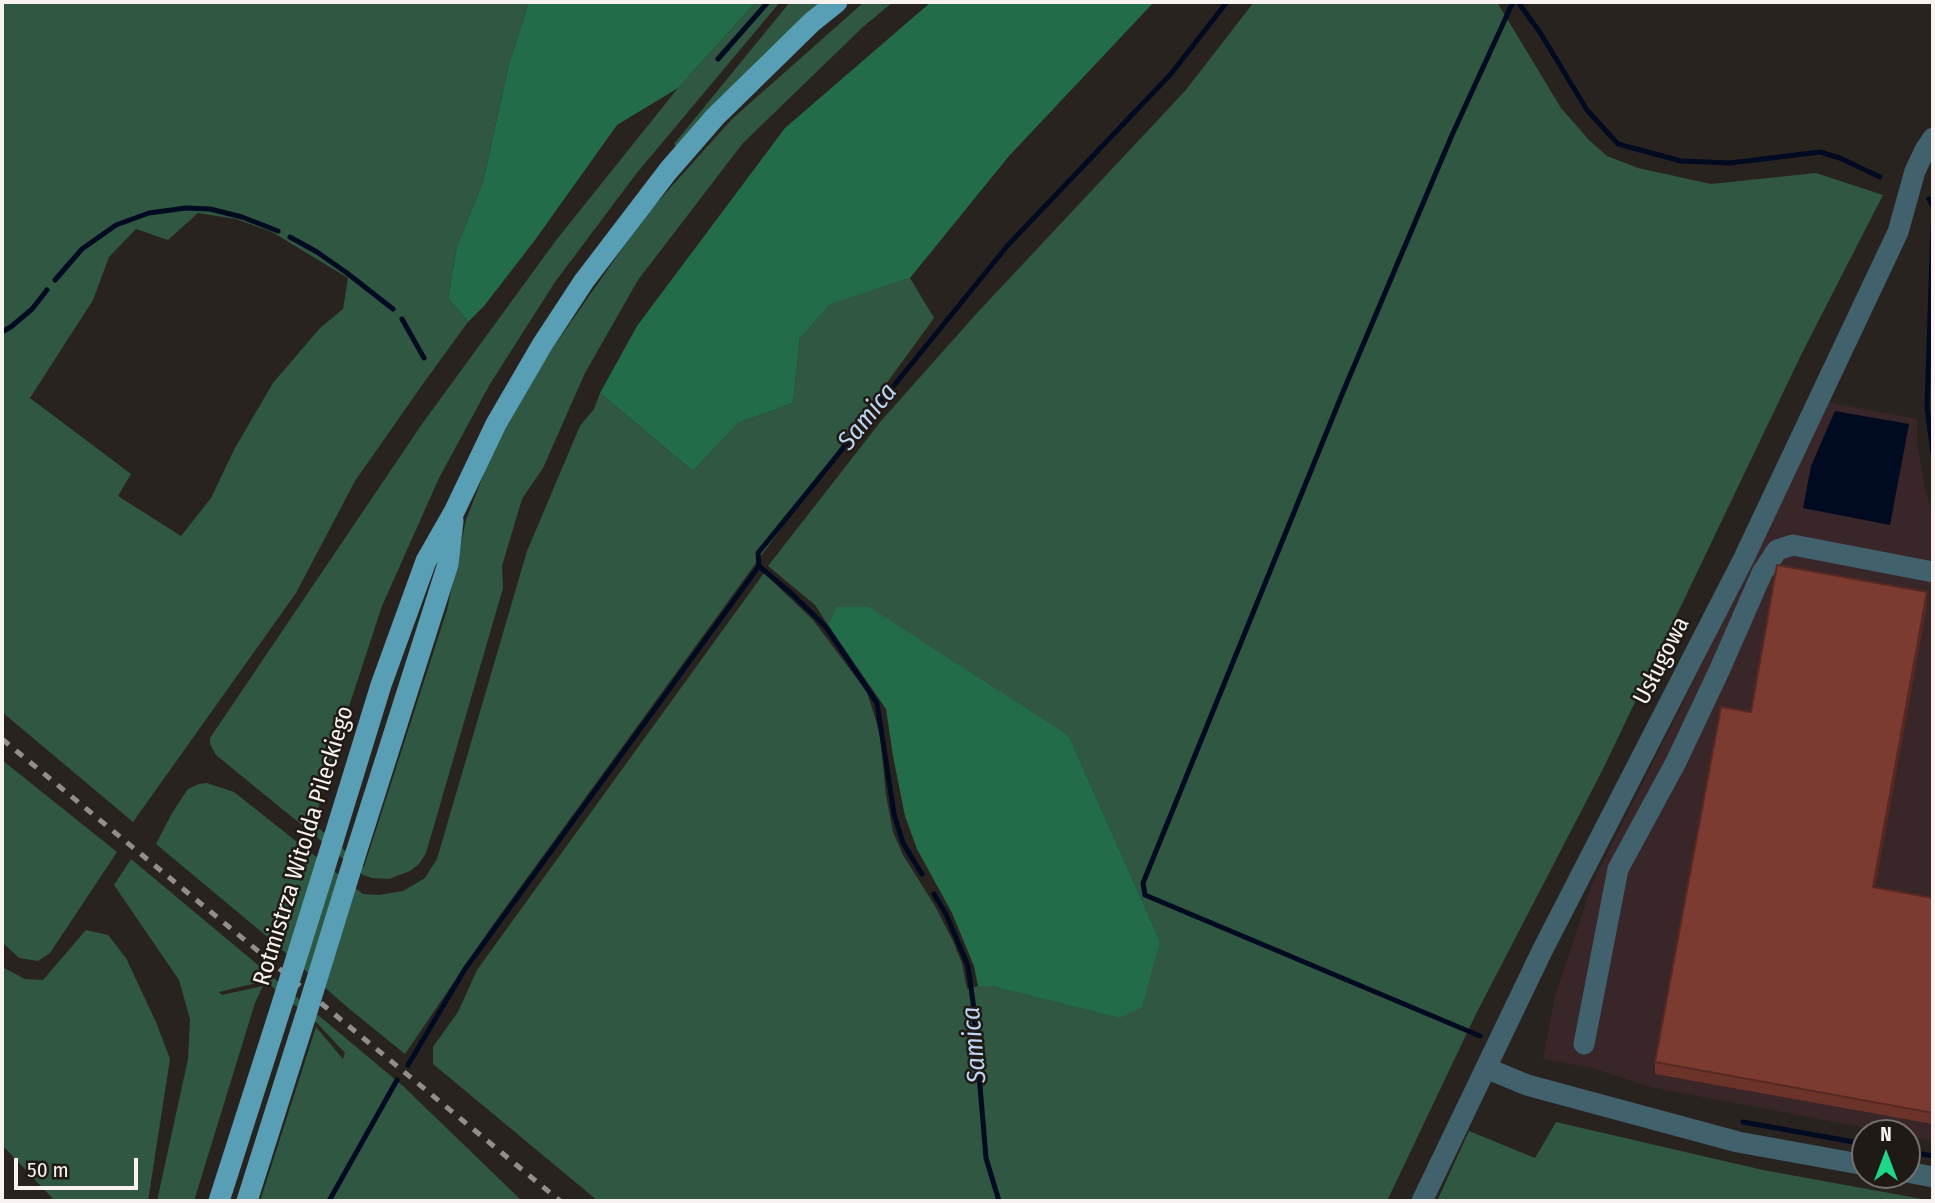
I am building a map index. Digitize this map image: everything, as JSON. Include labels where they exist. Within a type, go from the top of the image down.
[{"type":"main road","name":"Rotmistrza Witolda Pileckiego","points":[[219,1201],[381,685],[426,561],[496,424],[542,345],[584,281],[668,171],[715,117],[812,22],[837,2]]},
{"type":"main road","name":"Rotmistrza Witolda Pileckiego","points":[[247,1201],[448,565],[453,512]]},
{"type":"street","name":"Usługowa","points":[[1422,1201],[1542,951],[1743,560],[1898,232],[1915,172],[1933,138]]},
{"type":"street","points":[[1584,1044],[1618,869],[1676,762],[1762,573],[1777,550],[1793,544],[1933,572]]},
{"type":"street","points":[[1486,1068],[1527,1085],[1738,1142],[1851,1162]]},
{"type":"shaded area","points":[[1828,402],[1917,419],[1917,444],[1933,515],[1933,1141],[1921,1139],[1921,1119],[1851,1119],[1851,1125],[1650,1087],[1592,1068],[1543,1059],[1555,996],[1592,884],[1702,665]]},
{"type":"green space","points":[[2,2],[529,2],[509,64],[483,182],[457,246],[448,298],[468,322],[355,481],[296,593],[133,822],[2,712]],"holes":[[[198,213],[236,219],[272,232],[348,278],[343,309],[320,328],[273,383],[235,448],[211,498],[181,536],[118,496],[131,474],[30,398],[93,300],[109,257],[136,229],[168,240]]]},
{"type":"green space","points":[[529,2],[756,2],[678,88],[617,125],[535,240],[484,306],[468,322],[448,298],[457,246],[483,182],[509,64]]},
{"type":"green space","points":[[756,2],[780,2],[636,174],[555,282],[490,384],[439,478],[382,606],[332,758],[314,824],[364,867],[447,610],[466,520],[493,450],[545,359],[645,216],[732,119],[864,2],[893,2],[863,27],[743,143],[638,280],[585,373],[543,468],[522,499],[502,566],[503,588],[426,853],[410,871],[389,879],[363,875],[216,755],[210,738],[422,424],[557,239],[678,88]]},
{"type":"green space","points":[[790,2],[824,2],[677,147],[674,144]]},
{"type":"green space","points":[[931,2],[1154,2],[1009,156],[910,278],[830,304],[800,338],[793,403],[738,423],[693,471],[600,393],[637,326],[785,128]]},
{"type":"green space","points":[[1254,2],[1497,2],[1561,108],[1607,156],[1638,168],[1711,184],[1816,173],[1883,195],[1802,353],[1603,769],[1476,1014],[1387,1201],[598,1201],[433,1064],[433,1047],[458,1012],[477,970],[764,573],[813,620],[867,692],[880,734],[893,832],[903,855],[953,941],[962,963],[967,989],[991,986],[1119,1018],[1160,941],[1069,736],[836,607],[828,625],[815,605],[768,566],[881,421],[977,313],[1185,91]]},
{"type":"green space","points":[[910,278],[934,318],[492,926],[405,1054],[156,844],[188,789],[207,783],[234,792],[363,894],[379,895],[403,891],[425,878],[437,859],[527,551],[580,426],[594,409],[600,393],[693,471],[738,423],[793,403],[800,338],[830,303]]},
{"type":"green space","points":[[836,607],[869,607],[1069,736],[1160,941],[1142,1007],[1119,1018],[991,986],[978,986],[974,966],[952,913],[917,849],[905,816],[886,709],[828,625]]},
{"type":"green space","points":[[2,760],[117,852],[50,953],[38,961],[19,958],[2,942]]},
{"type":"green space","points":[[131,859],[403,1086],[522,1201],[260,1201],[316,1027],[343,1059],[345,1053],[317,1023],[265,981],[219,992],[222,995],[263,986],[255,1003],[194,1201],[157,1201],[188,1059],[190,1019],[179,980],[114,885]]},
{"type":"green space","points":[[86,930],[108,935],[126,958],[170,1059],[148,1201],[55,1201],[2,1145],[2,967],[25,979],[43,980]]},
{"type":"green space","points":[[1556,1122],[1763,1170],[1851,1186],[1851,1189],[1867,1189],[1933,1201],[1437,1201],[1469,1131],[1535,1158]]},
{"type":"water","points":[[1835,411],[1909,424],[1890,525],[1803,508],[1811,466]]},
{"type":"building","points":[[1777,565],[1927,592],[1873,887],[1933,898],[1933,1113],[1655,1062],[1721,707],[1751,712]]},
{"type":"waterway","points":[[718,59],[768,2]]},
{"type":"waterway","name":"Samica","points":[[922,874],[903,843],[894,814],[877,703],[826,627],[759,566],[758,553],[1008,245],[1170,75],[1227,2]]},
{"type":"waterway","points":[[1480,1036],[1145,895],[1143,883],[1343,392],[1452,135],[1513,2]]},
{"type":"waterway","points":[[1518,2],[1541,34],[1587,110],[1618,144],[1681,161],[1730,163],[1820,152],[1840,158],[1880,177]]},
{"type":"waterway","points":[[1929,199],[1933,207]]},
{"type":"waterway","points":[[55,280],[82,249],[116,225],[149,213],[186,208],[210,209],[242,217],[278,231]]},
{"type":"waterway","points":[[1933,224],[1927,407],[1933,454]]},
{"type":"waterway","points":[[290,237],[317,252],[393,309]]},
{"type":"waterway","points":[[2,332],[32,309],[47,290]]},
{"type":"waterway","points":[[402,319],[424,358]]},
{"type":"waterway","points":[[408,1065],[465,969],[759,566]]},
{"type":"waterway","name":"Samica","points":[[934,894],[946,914],[968,966],[986,1158],[999,1201]]},
{"type":"waterway","points":[[329,1201],[397,1080]]},
{"type":"waterway","points":[[1743,1122],[1851,1141]]},
{"type":"waterway","points":[[1921,1154],[1933,1156]]},
{"type":"railway","points":[[2,739],[560,1201]]}]
